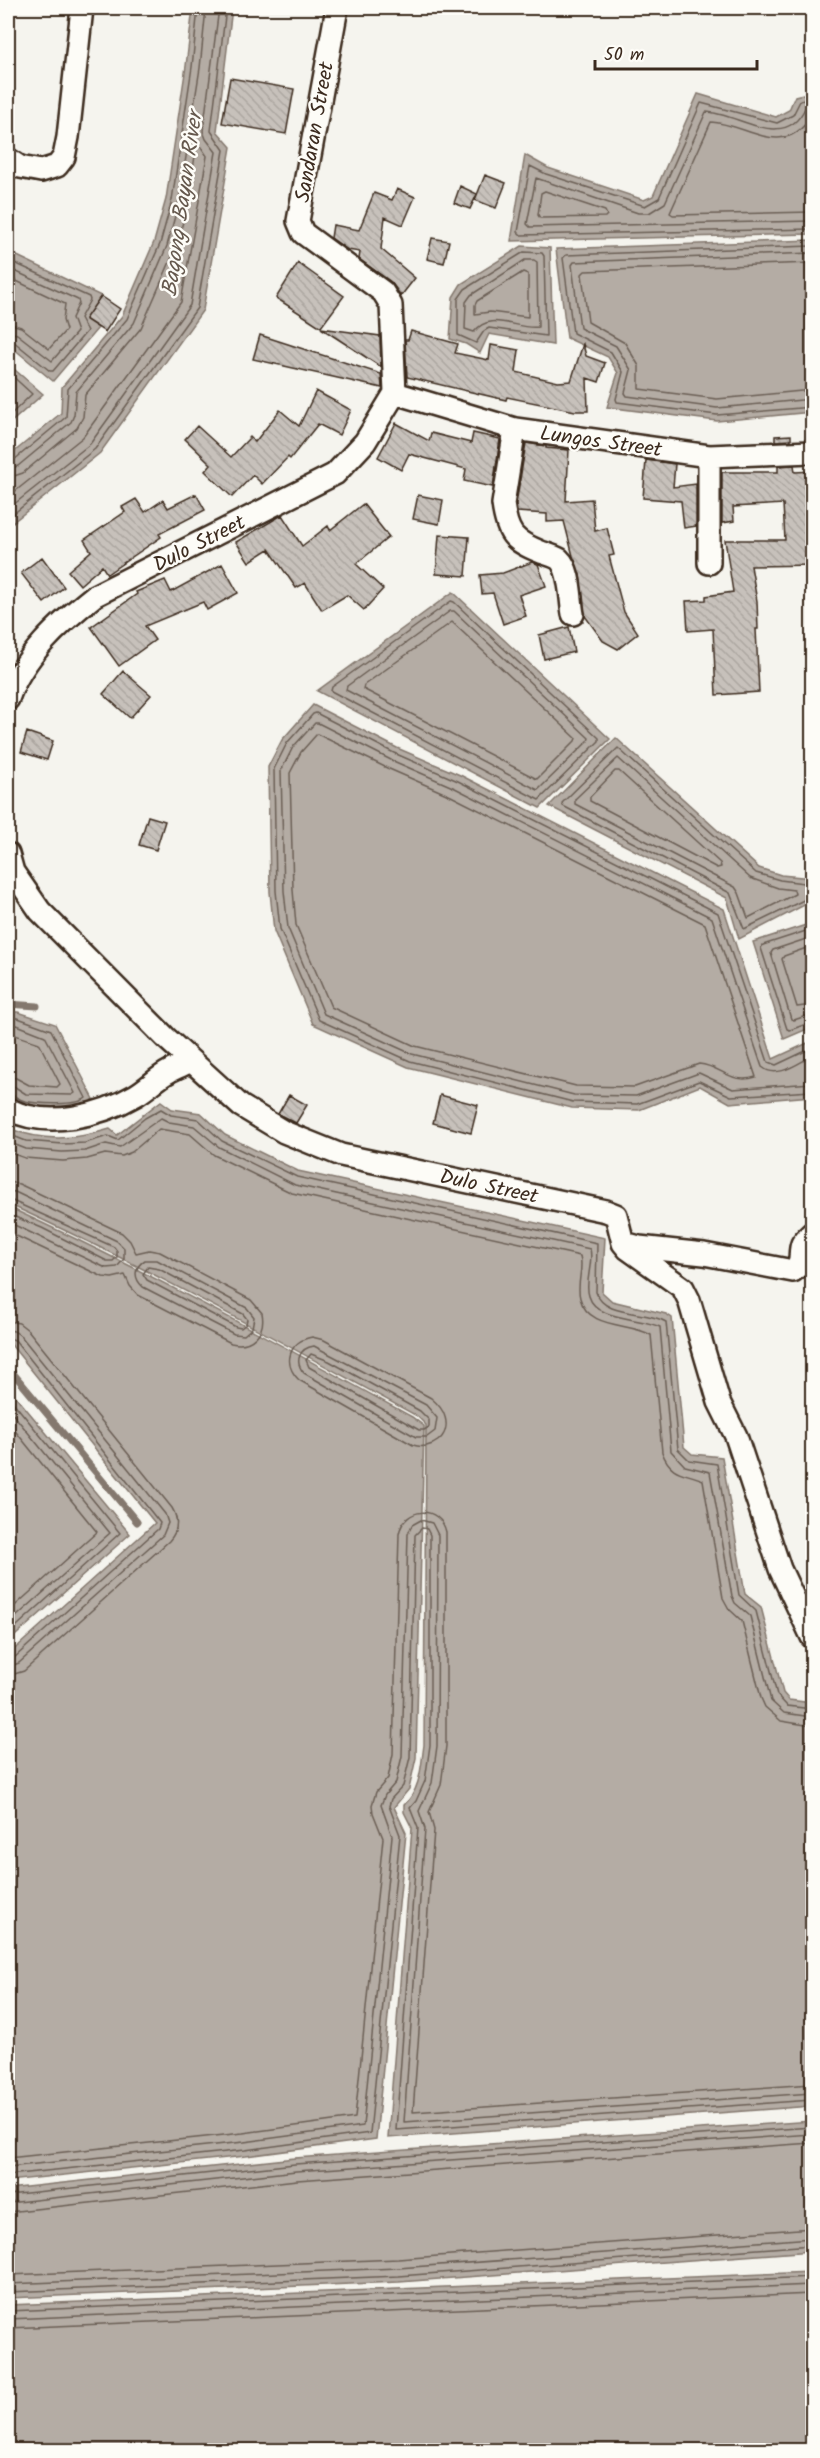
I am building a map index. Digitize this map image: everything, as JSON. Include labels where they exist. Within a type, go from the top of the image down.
[{"type":"street","points":[[8,159],[20,167],[41,171],[57,166],[64,157],[82,8]]},
{"type":"street","name":"Sandaran Street","points":[[337,8],[298,221],[303,232],[383,292],[391,304],[395,393]]},
{"type":"street","name":"Lungos Street","points":[[395,393],[515,429],[709,456],[813,452]]},
{"type":"street","name":"Dulo Street","points":[[8,699],[20,674],[62,621],[94,596],[335,474],[365,442],[395,393]]},
{"type":"street","points":[[515,429],[503,504],[504,515],[511,535],[520,543],[560,560],[565,569],[573,614]]},
{"type":"street","points":[[709,456],[709,563]]},
{"type":"street","name":"Dulo Street","points":[[8,854],[13,872],[40,910],[191,1061],[241,1106],[285,1132],[341,1155],[606,1211],[616,1215],[623,1243]]},
{"type":"street","points":[[8,1109],[27,1115],[51,1118],[75,1118],[88,1115],[135,1096],[169,1071],[191,1061]]},
{"type":"street","points":[[623,1243],[639,1247],[704,1254],[793,1270],[800,1263],[802,1244],[813,1233]]},
{"type":"street","points":[[623,1243],[633,1254],[682,1288],[690,1300],[719,1402],[736,1436],[780,1569],[813,1637]]},
{"type":"water","name":"Bagong Bayan River","points":[[193,8],[232,8],[217,131],[231,147],[203,310],[100,453],[8,526],[8,457],[61,413],[62,387],[122,316],[154,242],[166,199]]},
{"type":"water","points":[[812,92],[812,234],[511,241],[525,155],[548,168],[644,200],[653,196],[698,94],[776,117],[789,110],[795,96]]},
{"type":"water","points":[[812,240],[812,412],[717,421],[607,407],[618,373],[608,357],[567,338],[556,249]]},
{"type":"water","points":[[522,246],[550,248],[553,345],[489,334],[480,353],[466,344],[450,339],[453,297],[461,284]]},
{"type":"water","points":[[11,253],[101,296],[85,319],[98,328],[53,381],[8,344],[8,257]]},
{"type":"water","points":[[8,364],[43,394],[8,425]]},
{"type":"water","points":[[453,592],[610,739],[540,808],[317,691]]},
{"type":"water","points":[[313,705],[397,748],[460,775],[724,909],[773,1059],[812,1041],[812,1096],[730,1103],[700,1086],[639,1110],[572,1108],[408,1067],[313,1024],[274,931],[270,892],[268,767],[282,740]]},
{"type":"water","points":[[616,738],[759,868],[781,875],[812,878],[812,901],[739,939],[727,898],[549,806]]},
{"type":"water","points":[[812,923],[812,1027],[784,1039],[753,942]]},
{"type":"water","points":[[8,1012],[18,1012],[55,1024],[96,1103],[62,1110],[50,1110],[28,1107],[8,1098]]},
{"type":"water","points":[[161,1101],[172,1109],[201,1113],[225,1135],[298,1171],[605,1238],[602,1292],[612,1301],[666,1314],[672,1318],[684,1447],[692,1454],[722,1457],[745,1594],[761,1607],[783,1693],[789,1700],[812,1703],[812,2106],[388,2138],[412,1828],[404,1812],[404,1805],[417,1785],[424,1745],[426,1425],[417,1416],[214,1306],[112,1253],[8,1204],[8,1128],[34,1136],[59,1138],[110,1129],[117,1135]]},
{"type":"water","points":[[8,1207],[212,1308],[412,1417],[424,1426],[416,1758],[409,1789],[394,1807],[406,1833],[376,2139],[246,2156],[8,2181],[8,1655],[155,1523],[8,1341]]},
{"type":"water","points":[[8,1387],[130,1534],[8,1642]]},
{"type":"water","points":[[812,2121],[812,2251],[399,2282],[8,2298],[8,2189],[295,2158]]},
{"type":"water","points":[[812,2272],[812,2450],[8,2450],[8,2305]]},
{"type":"building","points":[[230,78],[294,89],[286,134],[222,123]]},
{"type":"building","points":[[485,175],[506,183],[496,208],[475,200]]},
{"type":"building","points":[[460,186],[477,194],[470,209],[454,203]]},
{"type":"building","points":[[397,189],[415,197],[403,225],[385,217],[381,249],[415,278],[401,296],[391,282],[359,259],[360,252],[348,250],[331,238],[333,225],[359,230],[374,193],[392,200]]},
{"type":"building","points":[[432,238],[449,241],[444,263],[427,259]]},
{"type":"building","points":[[298,263],[344,296],[321,327],[276,298]]},
{"type":"building","points":[[101,296],[120,309],[105,332],[85,319]]},
{"type":"building","points":[[321,328],[380,336],[381,367]]},
{"type":"building","points":[[411,331],[458,344],[455,353],[489,360],[491,345],[519,350],[516,372],[558,382],[571,381],[583,344],[586,356],[605,363],[599,382],[587,378],[588,411],[575,411],[507,397],[506,400],[407,377],[405,340],[408,340]]},
{"type":"building","points":[[260,335],[381,374],[382,388],[253,359]]},
{"type":"building","points":[[316,391],[351,410],[339,435],[318,424],[290,459],[288,457],[262,484],[253,475],[232,497],[205,471],[211,464],[185,439],[197,426],[231,457],[250,437],[255,442],[280,410],[299,426]]},
{"type":"building","points":[[396,423],[429,441],[431,433],[471,443],[473,433],[500,439],[493,487],[464,481],[466,469],[409,454],[401,470],[378,457]]},
{"type":"building","points":[[791,435],[791,440],[775,441],[775,436]]},
{"type":"building","points":[[526,443],[569,450],[566,501],[592,499],[595,531],[607,528],[614,555],[609,556],[624,612],[638,633],[618,649],[603,641],[585,616],[580,575],[564,521],[547,522],[547,514],[517,512],[516,504]]},
{"type":"building","points":[[646,460],[675,464],[673,487],[696,484],[696,526],[684,528],[681,501],[643,498]]},
{"type":"building","points":[[794,465],[795,472],[813,471],[813,565],[751,566],[757,601],[759,692],[716,695],[713,629],[688,631],[686,601],[706,600],[706,596],[733,592],[725,540],[785,540],[783,504],[733,507],[734,521],[722,523],[722,472],[778,472],[778,466]]},
{"type":"building","points":[[196,494],[205,510],[159,534],[161,537],[107,574],[102,566],[80,585],[68,571],[91,551],[84,540],[125,512],[122,507],[136,499],[145,512],[163,500],[168,508]]},
{"type":"building","points":[[418,495],[443,500],[439,524],[413,519]]},
{"type":"building","points":[[363,504],[389,537],[356,564],[383,589],[364,610],[347,595],[322,610],[305,583],[296,588],[269,549],[249,562],[236,542],[282,515],[302,546],[328,526],[330,530]]},
{"type":"building","points":[[439,535],[469,537],[466,576],[436,574]]},
{"type":"building","points":[[42,557],[64,587],[44,603],[21,573]]},
{"type":"building","points":[[532,562],[538,564],[546,586],[519,595],[526,616],[503,624],[493,593],[482,594],[480,575],[503,573]]},
{"type":"building","points":[[222,564],[238,593],[207,610],[203,602],[145,626],[155,640],[119,666],[91,627],[137,594],[136,592],[165,580],[171,592]]},
{"type":"building","points":[[569,627],[574,652],[544,659],[539,635]]},
{"type":"building","points":[[123,671],[151,695],[130,718],[103,694]]},
{"type":"building","points":[[27,732],[53,741],[47,760],[21,752]]},
{"type":"building","points":[[148,816],[165,821],[156,850],[139,845]]},
{"type":"building","points":[[289,1095],[307,1105],[296,1123],[278,1114]]},
{"type":"building","points":[[440,1095],[478,1105],[471,1133],[433,1123]]},
{"type":"waterway","points":[[8,1004],[37,1006]]},
{"type":"waterway","points":[[8,1367],[137,1522]]}]
